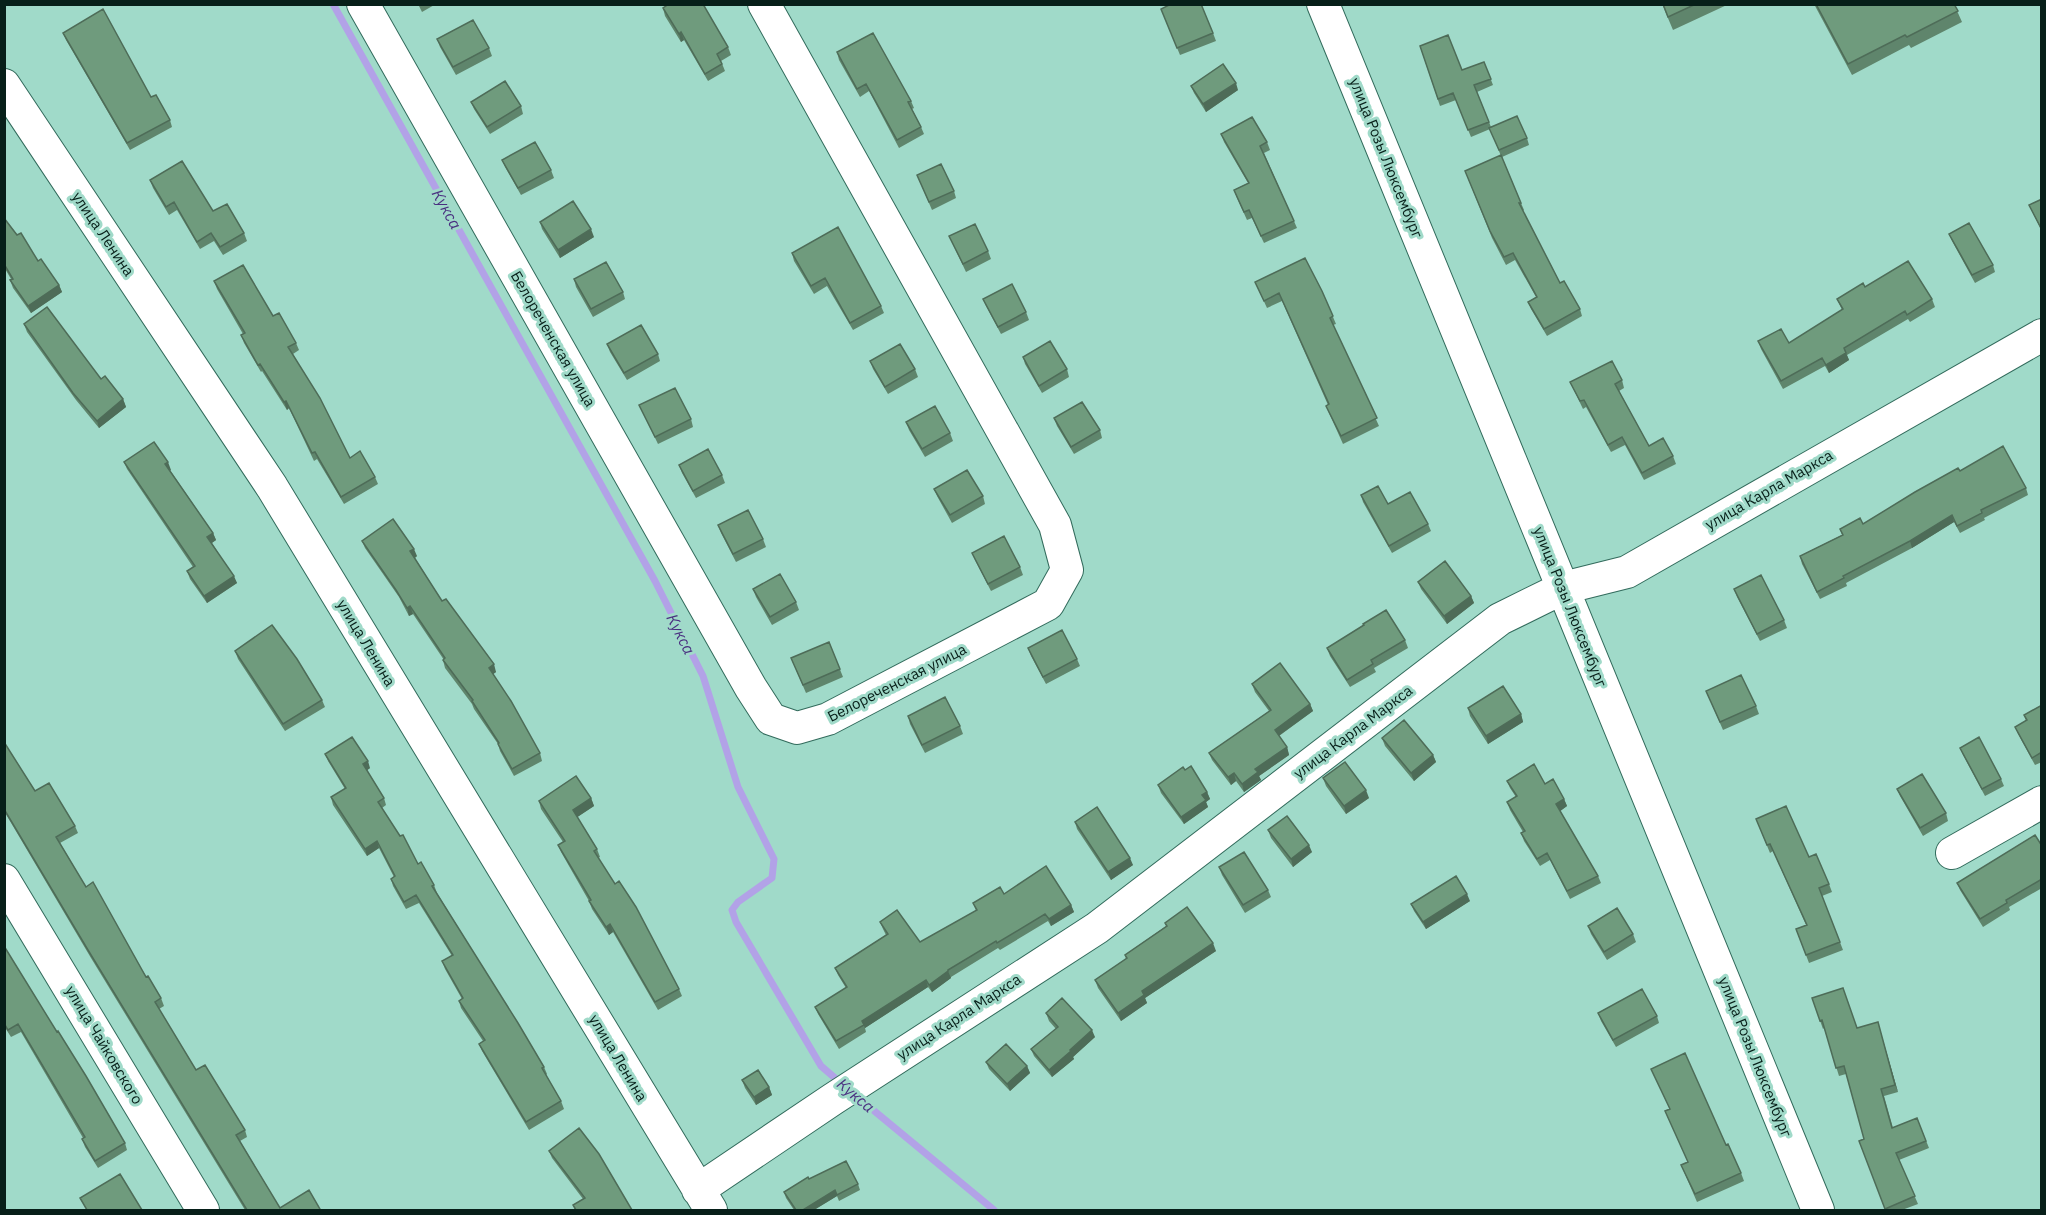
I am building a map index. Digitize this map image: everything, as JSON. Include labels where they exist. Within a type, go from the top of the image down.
[{"type":"street","name":"Белореченская улица","points":[[363,4],[751,688],[771,719],[797,728],[828,719],[1048,604],[1067,570],[1055,525],[764,4]]},
{"type":"street","name":"улица Розы Люксембург","points":[[1323,4],[1818,1210]]},
{"type":"street","name":"улица Ленина","points":[[4,85],[272,487],[705,1200]]},
{"type":"street","name":"улица Карла Маркса","points":[[705,1200],[833,1099],[1098,928],[1500,619],[1563,588],[1627,572],[2042,335]]},
{"type":"street","points":[[1952,853],[2042,802]]},
{"type":"street","name":"улица Чайковского","points":[[4,880],[203,1210]]},
{"type":"building","points":[[669,4],[703,4],[728,47],[717,54],[722,64],[705,74],[681,32],[679,34],[663,8]]},
{"type":"building","points":[[1171,4],[1201,4],[1213,33],[1177,48],[1161,9]]},
{"type":"building","points":[[1663,4],[1696,4],[1668,17]]},
{"type":"building","points":[[1816,4],[1954,4],[1958,11],[1848,64]]},
{"type":"building","points":[[103,9],[151,97],[156,95],[170,120],[127,143],[63,33]]},
{"type":"building","points":[[473,20],[489,48],[453,67],[437,39]]},
{"type":"building","points":[[873,33],[911,101],[908,102],[921,127],[897,140],[866,84],[857,89],[837,52]]},
{"type":"building","points":[[1448,35],[1462,70],[1484,62],[1491,79],[1474,85],[1489,122],[1468,130],[1453,93],[1438,99],[1420,46]]},
{"type":"building","points":[[1223,64],[1236,83],[1203,104],[1191,86]]},
{"type":"building","points":[[505,81],[521,106],[487,127],[471,102]]},
{"type":"building","points":[[1517,116],[1527,138],[1499,150],[1489,128]]},
{"type":"building","points":[[1252,117],[1267,142],[1260,146],[1294,221],[1261,236],[1249,210],[1244,212],[1234,190],[1249,183],[1221,134]]},
{"type":"building","points":[[535,142],[551,170],[518,188],[502,160]]},
{"type":"building","points":[[1501,155],[1521,203],[1519,203],[1560,283],[1564,281],[1580,309],[1544,329],[1528,302],[1537,297],[1513,253],[1504,257],[1490,231],[1465,171]]},
{"type":"building","points":[[182,161],[213,211],[227,204],[244,233],[220,247],[211,233],[197,242],[174,202],[166,207],[150,180]]},
{"type":"building","points":[[941,164],[954,191],[929,202],[917,175]]},
{"type":"building","points":[[2042,199],[2042,230],[2029,205]]},
{"type":"building","points":[[573,201],[591,229],[558,250],[540,222]]},
{"type":"building","points":[[4,218],[17,235],[21,233],[38,261],[41,259],[59,285],[28,306],[10,280],[13,279],[4,264]]},
{"type":"building","points":[[1969,223],[1993,265],[1972,275],[1949,234]]},
{"type":"building","points":[[975,224],[988,251],[963,264],[949,236]]},
{"type":"building","points":[[838,227],[881,306],[850,323],[825,278],[811,286],[792,253]]},
{"type":"building","points":[[1305,258],[1322,291],[1333,316],[1330,318],[1377,418],[1341,436],[1326,406],[1329,404],[1279,293],[1264,301],[1255,282]]},
{"type":"building","points":[[1908,261],[1932,299],[1907,315],[1905,311],[1844,348],[1846,353],[1826,365],[1822,358],[1781,381],[1758,341],[1781,329],[1789,343],[1843,309],[1837,299],[1863,283],[1865,287]]},
{"type":"building","points":[[606,262],[623,292],[591,309],[574,279]]},
{"type":"building","points":[[243,265],[273,316],[279,313],[296,343],[288,347],[320,398],[350,458],[360,451],[375,477],[341,497],[315,452],[312,453],[286,401],[284,402],[260,364],[258,365],[241,335],[245,333],[214,281]]},
{"type":"building","points":[[1012,284],[1026,312],[998,327],[983,299]]},
{"type":"building","points":[[47,307],[101,379],[105,376],[123,399],[97,421],[73,393],[24,324]]},
{"type":"building","points":[[641,325],[658,354],[624,373],[607,344]]},
{"type":"building","points":[[1050,341],[1067,369],[1039,386],[1023,357]]},
{"type":"building","points":[[900,344],[915,369],[885,387],[870,361]]},
{"type":"building","points":[[1612,361],[1622,380],[1615,384],[1649,446],[1663,438],[1673,456],[1642,473],[1622,437],[1608,445],[1584,400],[1580,401],[1570,382]]},
{"type":"building","points":[[675,388],[691,419],[655,437],[639,405]]},
{"type":"building","points":[[1082,402],[1100,430],[1071,447],[1054,418]]},
{"type":"building","points":[[935,406],[950,433],[922,449],[906,422]]},
{"type":"building","points":[[154,442],[168,462],[165,464],[213,533],[207,537],[234,576],[204,596],[187,571],[195,566],[124,462]]},
{"type":"building","points":[[2003,446],[2026,488],[1981,510],[1982,513],[1957,526],[1952,515],[1817,592],[1800,556],[1843,535],[1840,529],[1860,518],[1863,524],[1958,468],[1960,471]]},
{"type":"building","points":[[708,449],[722,475],[693,491],[679,465]]},
{"type":"building","points":[[967,470],[983,496],[950,515],[934,489]]},
{"type":"building","points":[[1378,486],[1388,504],[1410,492],[1428,524],[1389,546],[1361,495]]},
{"type":"building","points":[[748,510],[763,539],[733,554],[718,525]]},
{"type":"building","points":[[393,519],[414,549],[410,551],[442,601],[446,599],[494,664],[489,668],[511,701],[540,753],[512,769],[473,700],[443,660],[445,658],[410,606],[407,608],[362,541]]},
{"type":"building","points":[[1004,536],[1020,567],[988,584],[972,553]]},
{"type":"building","points":[[1445,561],[1471,596],[1444,616],[1418,582]]},
{"type":"building","points":[[780,574],[796,602],[770,617],[753,589]]},
{"type":"building","points":[[1761,575],[1784,620],[1757,634],[1734,589]]},
{"type":"building","points":[[1386,610],[1405,640],[1371,660],[1373,664],[1347,680],[1327,648]]},
{"type":"building","points":[[272,625],[297,659],[322,700],[283,724],[235,651]]},
{"type":"building","points":[[1062,630],[1077,659],[1043,677],[1028,648]]},
{"type":"building","points":[[829,642],[840,669],[803,685],[791,658]]},
{"type":"building","points":[[1280,663],[1310,704],[1275,730],[1287,747],[1255,769],[1258,772],[1242,784],[1234,773],[1228,777],[1209,753],[1271,710],[1252,684]]},
{"type":"building","points":[[1741,675],[1756,706],[1720,722],[1706,691]]},
{"type":"building","points":[[1503,686],[1521,714],[1486,736],[1468,708]]},
{"type":"building","points":[[945,697],[960,726],[922,745],[908,716]]},
{"type":"building","points":[[2042,705],[2042,752],[2032,758],[2015,727],[2027,720],[2024,715]]},
{"type":"building","points":[[1404,720],[1433,755],[1411,773],[1382,738]]},
{"type":"building","points":[[352,737],[368,761],[363,764],[384,798],[378,802],[400,836],[403,835],[418,864],[421,862],[434,885],[432,886],[518,1023],[561,1101],[526,1122],[479,1044],[485,1040],[459,1001],[463,998],[442,961],[453,955],[416,895],[404,902],[391,879],[395,876],[377,841],[365,849],[331,797],[346,788],[325,754]]},
{"type":"building","points":[[1979,737],[2001,779],[1982,789],[1960,748]]},
{"type":"building","points":[[4,742],[35,791],[49,783],[75,826],[56,837],[86,887],[93,882],[146,977],[148,976],[161,998],[155,1002],[196,1070],[205,1065],[245,1130],[236,1135],[280,1208],[309,1190],[320,1209],[247,1210],[4,809]]},
{"type":"building","points":[[1345,762],[1366,790],[1344,806],[1323,778]]},
{"type":"building","points":[[1534,764],[1545,784],[1553,779],[1564,799],[1556,804],[1598,876],[1567,891],[1547,853],[1537,859],[1521,833],[1525,831],[1507,802],[1517,796],[1507,781]]},
{"type":"building","points":[[1191,766],[1207,792],[1202,795],[1206,800],[1181,817],[1158,785],[1183,767],[1185,770]]},
{"type":"building","points":[[1922,774],[1946,813],[1920,828],[1897,789]]},
{"type":"building","points":[[576,776],[591,798],[573,810],[597,849],[594,851],[615,884],[619,881],[636,907],[679,989],[655,1002],[610,924],[606,927],[589,901],[591,900],[558,845],[565,841],[539,801]]},
{"type":"building","points":[[1786,806],[1809,857],[1816,854],[1829,884],[1819,888],[1840,942],[1806,955],[1796,929],[1807,925],[1756,819]]},
{"type":"building","points":[[1097,807],[1130,858],[1108,872],[1075,822]]},
{"type":"building","points":[[1287,816],[1309,845],[1291,859],[1268,830]]},
{"type":"building","points":[[2035,835],[2042,846],[2042,879],[2006,900],[2007,903],[1980,919],[1957,883]]},
{"type":"building","points":[[1244,852],[1268,890],[1243,905],[1219,867]]},
{"type":"building","points":[[1046,866],[1071,905],[1049,919],[1045,914],[997,943],[996,941],[948,970],[929,985],[926,980],[862,1021],[864,1025],[836,1041],[815,1007],[847,987],[835,968],[888,934],[880,922],[897,910],[920,942],[977,910],[973,903],[1000,887],[1004,894]]},
{"type":"building","points":[[1456,876],[1467,894],[1423,922],[1411,904]]},
{"type":"building","points":[[1187,907],[1213,943],[1142,991],[1144,995],[1118,1013],[1095,980],[1127,958],[1125,955],[1167,926],[1165,923]]},
{"type":"building","points":[[1617,908],[1633,934],[1604,952],[1588,926]]},
{"type":"building","points":[[4,946],[86,1076],[125,1143],[95,1161],[82,1139],[85,1137],[18,1024],[8,1030],[4,1023]]},
{"type":"building","points":[[1843,988],[1857,1028],[1878,1022],[1895,1085],[1881,1089],[1892,1128],[1917,1118],[1926,1141],[1896,1153],[1915,1196],[1885,1209],[1859,1141],[1864,1139],[1844,1066],[1836,1068],[1822,1020],[1820,1021],[1812,998]]},
{"type":"building","points":[[1642,989],[1657,1016],[1613,1040],[1598,1013]]},
{"type":"building","points":[[1062,998],[1092,1030],[1049,1070],[1031,1049],[1058,1027],[1046,1013]]},
{"type":"building","points":[[1006,1044],[1027,1066],[1007,1084],[986,1062]]},
{"type":"building","points":[[1685,1053],[1741,1173],[1695,1194],[1681,1165],[1688,1162],[1665,1111],[1670,1109],[1651,1069]]},
{"type":"building","points":[[758,1070],[769,1087],[754,1097],[742,1080]]},
{"type":"building","points":[[579,1128],[599,1154],[632,1210],[576,1210],[573,1205],[585,1198],[549,1151]]},
{"type":"building","points":[[846,1161],[858,1184],[837,1195],[835,1190],[803,1210],[796,1210],[784,1192],[808,1177],[809,1179]]},
{"type":"building","points":[[120,1174],[142,1210],[87,1210],[80,1198]]},
{"type":"waterway","name":"Кукса","points":[[333,4],[655,581],[703,676],[738,787],[774,859],[772,878],[738,902],[732,910],[736,922],[821,1066],[842,1084]]},
{"type":"waterway","name":"Кукса","points":[[855,1095],[994,1210]]}]
